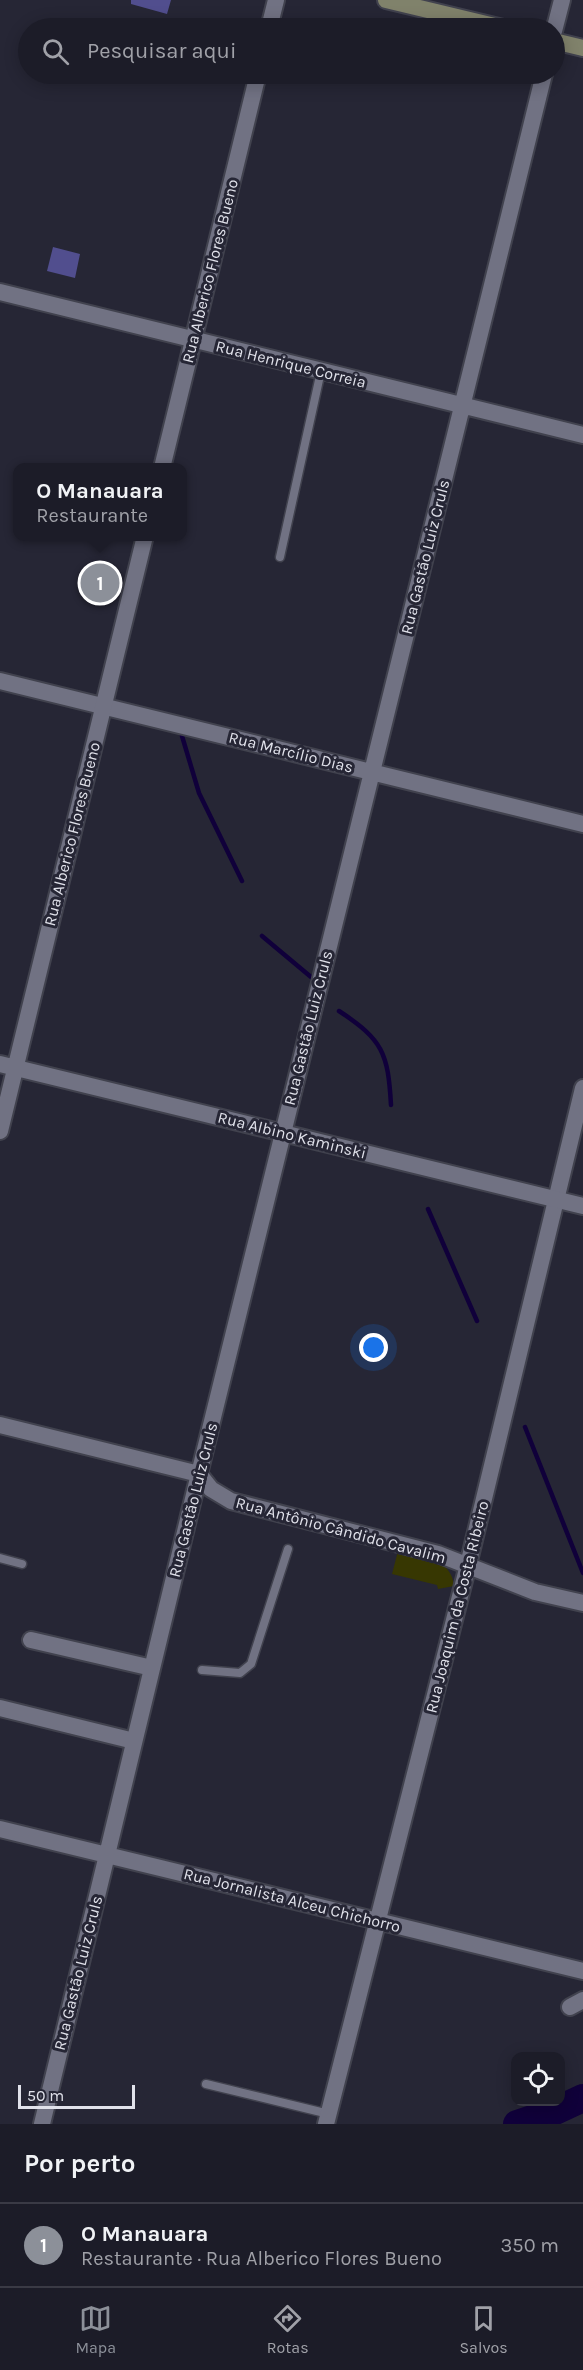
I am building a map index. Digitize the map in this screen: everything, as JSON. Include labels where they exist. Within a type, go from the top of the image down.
[{"type":"main road","points":[[386,0],[461,18]]},
{"type":"main road","points":[[565,44],[583,48]]},
{"type":"street","points":[[272,18],[276,0]]},
{"type":"street","points":[[558,18],[562,0]]},
{"type":"street","name":"Rua Alberico Flores Bueno","points":[[163,463],[256,84]]},
{"type":"street","name":"Rua Gastão Luiz Cruls","points":[[42,2124],[199,1474],[542,84]]},
{"type":"street","name":"Rua Henrique Correia","points":[[0,292],[583,435]]},
{"type":"street","name":"Rua Alberico Flores Bueno","points":[[0,1131],[8,1066],[104,706],[144,541]]},
{"type":"street","name":"Rua Marcílio Dias","points":[[0,681],[583,824]]},
{"type":"street","name":"Rua Albino Kaminski","points":[[8,1066],[583,1206]]},
{"type":"street","name":"Rua Joaquim da Costa Ribeiro","points":[[328,2119],[468,1565],[583,1088]]},
{"type":"street","points":[[0,1425],[199,1474]]},
{"type":"street","name":"Rua Antônio Cândido Cavalim","points":[[199,1474],[211,1489],[231,1501],[423,1550],[535,1592],[583,1604]]},
{"type":"street","points":[[31,1640],[152,1668]]},
{"type":"street","points":[[0,1708],[134,1741]]},
{"type":"street","name":"Rua Jornalista Alceu Chichorro","points":[[0,1829],[583,1971]]},
{"type":"lane","points":[[280,557],[321,371]]},
{"type":"lane","points":[[202,1670],[240,1673],[251,1664],[288,1549]]},
{"type":"lane","points":[[0,1558],[22,1564]]},
{"type":"lane","points":[[206,2084],[328,2119]]},
{"type":"shaded area","points":[[398,1551],[425,1557],[441,1564],[448,1570],[454,1586],[438,1589],[437,1585],[392,1574]]},
{"type":"building","points":[[131,0],[171,0],[167,14],[131,4]]},
{"type":"building","points":[[53,247],[80,254],[75,278],[47,271]]},
{"type":"waterway","points":[[182,736],[199,793],[242,881]]},
{"type":"waterway","points":[[262,936],[311,977]]},
{"type":"waterway","points":[[339,1011],[365,1031],[380,1049],[388,1072],[391,1105]]},
{"type":"waterway","points":[[428,1209],[477,1321]]},
{"type":"waterway","points":[[525,1427],[583,1573]]},
{"type":"waterway","points":[[517,2124],[553,2112],[583,2098]]},
{"type":"place","name":"O Manauara","points":[[100,583]]}]
